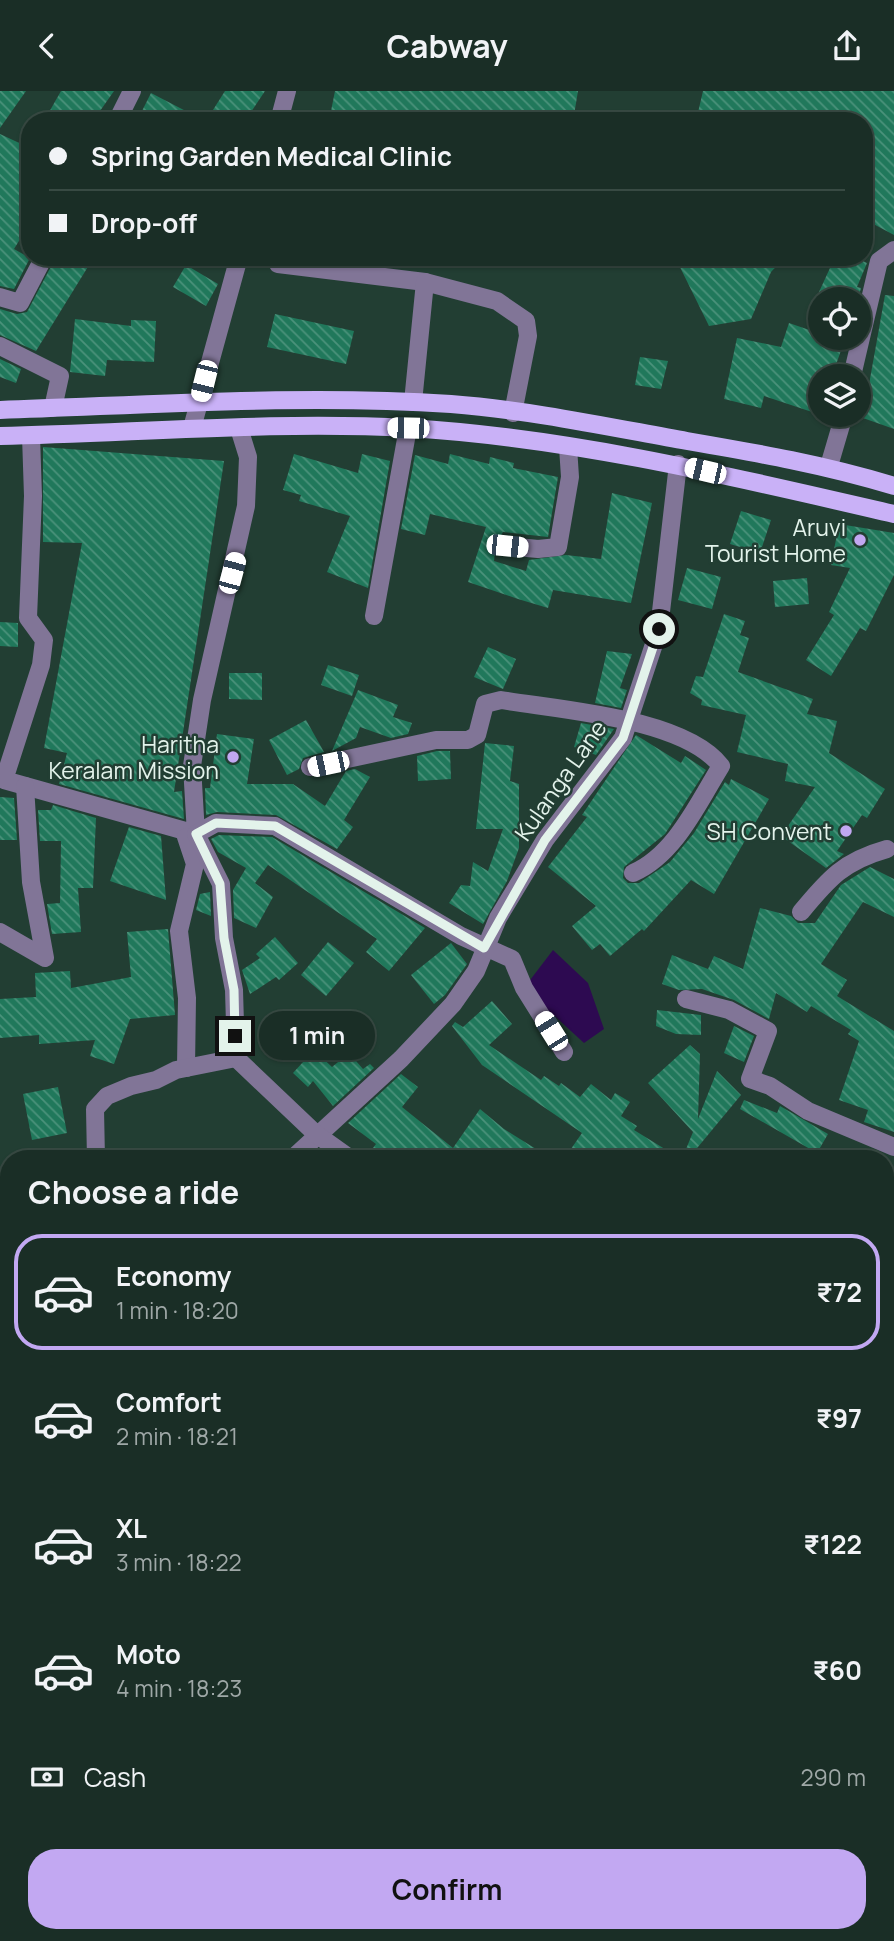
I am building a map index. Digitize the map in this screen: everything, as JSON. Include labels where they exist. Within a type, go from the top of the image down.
[{"type":"main road","points":[[0,410],[257,400],[413,402],[513,413],[829,466],[894,486]]},
{"type":"main road","points":[[0,436],[192,428],[408,428],[568,447],[678,464],[894,514]]},
{"type":"street","points":[[122,112],[132,91]]},
{"type":"street","points":[[281,112],[287,91]]},
{"type":"street","points":[[855,364],[879,261],[894,250]]},
{"type":"street","points":[[0,297],[20,303],[39,266]]},
{"type":"street","points":[[192,428],[237,266]]},
{"type":"street","points":[[294,266],[425,282],[497,301],[526,321],[528,336],[513,413]]},
{"type":"street","points":[[413,402],[425,282]]},
{"type":"street","points":[[0,346],[60,376],[54,408]]},
{"type":"street","points":[[829,466],[840,427]]},
{"type":"street","points":[[186,1068],[187,998],[179,931],[195,864],[190,832],[192,766],[202,700],[246,506],[248,457],[239,428]]},
{"type":"street","points":[[374,616],[408,428]]},
{"type":"street","points":[[31,436],[32,523],[28,618],[44,640],[41,665],[2,779],[190,832],[216,823],[275,826],[484,948],[512,959],[524,988],[564,1052]]},
{"type":"street","points":[[507,546],[538,549],[558,547],[570,477],[568,447]]},
{"type":"street","name":"Kulanga Lane","points":[[301,1150],[401,1059],[453,1004],[476,971],[484,948],[545,840],[607,760],[629,723],[659,629],[678,464]]},
{"type":"street","points":[[310,767],[436,740],[468,740],[477,735],[485,704],[501,700],[670,731],[710,752],[721,766],[679,833],[649,866],[633,873]]},
{"type":"street","points":[[0,932],[45,958],[31,883],[25,786]]},
{"type":"street","points":[[190,832],[220,884],[224,938],[234,990],[236,1058],[316,1134],[338,1150]]},
{"type":"street","points":[[802,912],[830,878],[857,857],[892,846]]},
{"type":"street","points":[[686,999],[729,1010],[768,1031],[750,1079],[771,1086],[808,1111],[894,1147]]},
{"type":"street","points":[[96,1150],[95,1109],[107,1096],[186,1068],[236,1058]]},
{"type":"shaded area","points":[[553,950],[588,983],[604,1029],[584,1043],[524,988]]},
{"type":"building","points":[[0,91],[26,91],[0,128]]},
{"type":"building","points":[[61,91],[114,91],[99,112],[49,112]]},
{"type":"building","points":[[225,91],[265,91],[251,112],[212,112]]},
{"type":"building","points":[[335,91],[578,91],[574,112],[331,112]]},
{"type":"building","points":[[703,91],[894,91],[894,235],[873,224],[873,112],[698,112]]},
{"type":"building","points":[[151,93],[188,112],[142,112]]},
{"type":"building","points":[[0,134],[21,144],[21,238],[14,249],[21,253],[21,266],[26,266],[14,289],[0,286]]},
{"type":"building","points":[[51,266],[88,266],[36,351],[0,335],[0,309],[17,314],[27,312]]},
{"type":"building","points":[[185,266],[218,284],[206,306],[173,287]]},
{"type":"building","points":[[679,266],[777,266],[771,272],[751,319],[709,326]]},
{"type":"building","points":[[831,266],[866,266],[857,287],[821,287]]},
{"type":"building","points":[[885,295],[894,296],[894,429],[871,421],[871,373]]},
{"type":"building","points":[[275,314],[354,331],[346,364],[267,347]]},
{"type":"building","points":[[75,319],[131,326],[131,320],[156,321],[154,362],[107,360],[105,376],[70,372]]},
{"type":"building","points":[[789,323],[808,330],[808,350],[841,350],[836,364],[808,364],[808,411],[764,396],[761,408],[724,399],[737,338],[781,347]]},
{"type":"building","points":[[640,357],[668,361],[661,389],[635,385]]},
{"type":"building","points":[[0,359],[21,369],[16,383],[0,377]]},
{"type":"building","points":[[43,447],[224,461],[174,792],[182,791],[184,819],[59,784],[67,753],[44,748],[82,543],[43,542]]},
{"type":"building","points":[[294,454],[358,473],[362,454],[390,461],[368,588],[327,572],[350,516],[299,501],[301,495],[283,490]]},
{"type":"building","points":[[450,454],[489,464],[490,457],[514,463],[513,468],[558,477],[548,537],[503,532],[496,544],[494,561],[526,571],[529,560],[566,555],[601,559],[612,493],[652,503],[631,603],[553,590],[548,608],[518,599],[468,582],[486,527],[430,514],[425,535],[401,529],[415,455],[448,464]]},
{"type":"building","points":[[741,511],[771,520],[760,553],[730,544]]},
{"type":"building","points":[[839,524],[894,533],[894,575],[866,631],[860,628],[831,676],[806,660],[834,615],[829,612],[850,568],[831,565]]},
{"type":"building","points":[[687,568],[721,577],[712,609],[678,600]]},
{"type":"building","points":[[807,578],[809,604],[775,607],[773,581]]},
{"type":"building","points":[[724,614],[745,621],[740,635],[749,638],[738,672],[813,699],[807,714],[837,721],[829,753],[885,789],[867,818],[862,815],[837,851],[844,854],[826,868],[781,836],[815,787],[785,781],[788,764],[737,752],[746,715],[701,705],[702,700],[690,693],[696,676],[703,677]]},
{"type":"building","points":[[0,622],[18,623],[18,647],[0,646]]},
{"type":"building","points":[[488,647],[516,659],[503,689],[474,677]]},
{"type":"building","points":[[607,651],[632,654],[620,688],[627,690],[621,708],[595,703]]},
{"type":"building","points":[[328,665],[359,675],[352,696],[321,685]]},
{"type":"building","points":[[229,673],[262,673],[262,700],[229,699]]},
{"type":"building","points":[[358,690],[398,705],[393,717],[412,723],[408,734],[391,738],[360,727],[356,738],[332,751]]},
{"type":"building","points":[[306,720],[324,752],[303,758],[299,769],[287,775],[269,740]]},
{"type":"building","points":[[581,723],[614,729],[596,755],[574,747]]},
{"type":"building","points":[[217,734],[254,739],[247,784],[293,784],[325,806],[346,771],[355,769],[370,777],[344,820],[353,827],[337,849],[276,815],[217,812],[206,815],[205,788],[210,788]]},
{"type":"building","points":[[636,735],[681,763],[685,756],[706,770],[665,834],[624,867],[623,878],[628,883],[639,883],[670,862],[694,833],[725,782],[729,785],[731,779],[769,799],[714,894],[691,880],[644,931],[642,929],[610,956],[600,944],[592,950],[572,926],[596,906],[548,867],[587,817],[582,815]]},
{"type":"building","points":[[485,743],[514,746],[510,781],[519,784],[519,848],[507,881],[483,924],[449,903],[461,885],[470,886],[473,862],[488,871],[503,829],[476,829]]},
{"type":"building","points":[[450,751],[451,779],[418,781],[417,756]]},
{"type":"building","points":[[0,797],[14,798],[17,840],[0,840]]},
{"type":"building","points":[[53,805],[96,818],[93,888],[78,888],[81,932],[52,934],[47,904],[60,903],[61,841],[40,841],[38,810],[51,810]]},
{"type":"building","points":[[129,827],[161,836],[166,900],[110,881]]},
{"type":"building","points":[[219,835],[272,837],[425,928],[389,971],[366,952],[377,939],[268,865],[255,883],[273,897],[256,928],[234,918],[233,890],[246,868],[218,852],[211,839]]},
{"type":"building","points":[[870,867],[894,879],[894,917],[863,902],[821,964],[847,980],[837,996],[894,1031],[894,1132],[864,1122],[868,1110],[839,1100],[859,1041],[848,1034],[851,1030],[811,1006],[807,1012],[776,993],[769,1019],[734,1000],[702,989],[679,990],[662,984],[672,955],[708,969],[714,956],[743,969],[760,908],[791,916],[798,923],[815,923],[841,885]]},
{"type":"building","points":[[210,892],[211,916],[196,910],[200,894]]},
{"type":"building","points":[[168,929],[175,1015],[130,1019],[114,1064],[90,1056],[95,1040],[39,1044],[39,1035],[0,1038],[0,999],[36,997],[35,973],[70,971],[71,988],[131,977],[127,932]]},
{"type":"building","points":[[275,937],[298,963],[279,980],[276,977],[250,994],[242,970],[260,958],[256,954]]},
{"type":"building","points":[[328,942],[354,963],[326,996],[301,975]]},
{"type":"building","points":[[451,943],[467,964],[445,995],[434,1004],[411,975]]},
{"type":"building","points":[[492,1001],[512,1024],[489,1045],[541,1080],[544,1076],[559,1086],[561,1083],[580,1097],[591,1084],[611,1100],[615,1093],[630,1102],[621,1116],[637,1126],[634,1130],[666,1150],[570,1150],[582,1133],[482,1065],[452,1026],[455,1022],[463,1027]]},
{"type":"building","points":[[657,1010],[701,1015],[701,1035],[676,1034],[656,1026]]},
{"type":"building","points":[[734,1026],[754,1036],[744,1062],[724,1053]]},
{"type":"building","points":[[690,1045],[700,1054],[698,1119],[717,1071],[741,1095],[695,1150],[686,1150],[693,1132],[648,1083]]},
{"type":"building","points":[[314,1050],[332,1067],[349,1053],[363,1069],[370,1064],[374,1068],[333,1106],[313,1081],[308,1087],[293,1073]]},
{"type":"building","points":[[401,1074],[418,1087],[402,1107],[453,1148],[480,1109],[504,1129],[538,1150],[375,1150],[373,1148],[376,1144],[348,1123]]},
{"type":"building","points":[[58,1087],[67,1133],[32,1140],[23,1094]]},
{"type":"building","points":[[744,1100],[777,1113],[780,1106],[828,1134],[819,1150],[812,1150],[740,1109]]},
{"type":"place","name":"Aruvi Tourist Home","points":[[860,540]]},
{"type":"place","name":"Haritha Keralam Mission","points":[[233,757]]},
{"type":"place","name":"SH Convent","points":[[846,831]]},
{"type":"route","points":[[235,1036],[234,990],[224,938],[220,884],[200,848],[196,834],[216,823],[275,826],[365,876],[484,948],[498,918],[545,840],[623,738],[659,629]]}]
